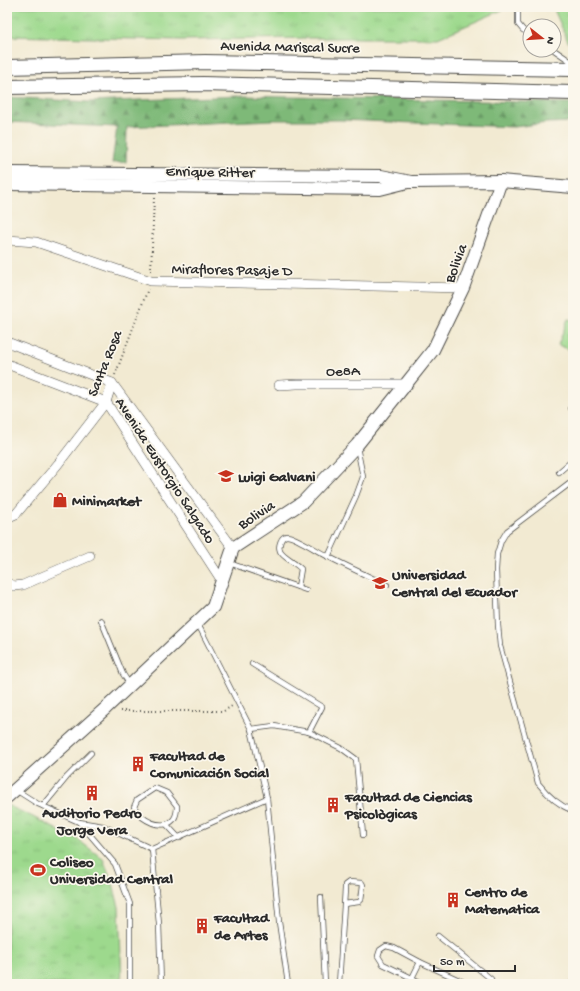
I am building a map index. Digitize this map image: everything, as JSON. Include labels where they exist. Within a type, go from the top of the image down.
[{"type":"main road","points":[[7,58],[79,65]]},
{"type":"main road","name":"Avenida Mariscal Sucre","points":[[7,67],[205,62],[573,69]]},
{"type":"main road","points":[[7,87],[203,84],[573,93]]},
{"type":"street","name":"Enrique Ritter","points":[[7,173],[382,176],[411,182]]},
{"type":"street","name":"Enrique Ritter","points":[[7,184],[380,189],[411,182],[501,181],[573,187]]},
{"type":"street","name":"Bolivia","points":[[11,793],[106,708],[213,607],[233,548],[303,502],[357,445],[406,384],[433,350],[463,288],[501,181]]},
{"type":"street","name":"Miraflores Pasaje D","points":[[7,240],[36,242],[150,281],[463,288]]},
{"type":"street","name":"Avenida Eustorgio Salgado","points":[[7,342],[112,383],[233,548]]},
{"type":"street","name":"Avenida Eustorgio Salgado","points":[[7,364],[106,402],[222,581]]},
{"type":"street","name":"Santa Rosa","points":[[7,518],[16,514],[58,464],[106,402],[112,383]]},
{"type":"street","name":"Oe8A","points":[[279,385],[406,384]]},
{"type":"street","points":[[7,583],[14,586],[23,585],[90,556]]},
{"type":"lane","points":[[518,7],[518,24],[522,29]]},
{"type":"lane","points":[[562,55],[573,63]]},
{"type":"lane","points":[[328,557],[356,496],[363,477],[357,445]]},
{"type":"lane","points":[[559,472],[573,460]]},
{"type":"lane","points":[[573,482],[507,531],[501,541],[497,554],[496,570],[500,646],[538,783],[547,795],[558,804],[573,812]]},
{"type":"lane","points":[[298,587],[301,569],[280,551],[282,539],[287,536],[387,585]]},
{"type":"lane","points":[[229,563],[306,590]]},
{"type":"lane","points":[[101,620],[123,674],[130,685]]},
{"type":"lane","points":[[196,623],[201,630],[251,729],[267,798],[279,922],[288,984]]},
{"type":"lane","points":[[252,664],[322,707],[309,732]]},
{"type":"lane","points":[[251,729],[274,726],[309,732],[341,748],[356,759],[363,835]]},
{"type":"lane","points":[[43,806],[67,777],[91,753]]},
{"type":"lane","points":[[152,789],[158,789],[167,793],[177,806],[176,815],[167,825],[162,826],[142,817],[134,807],[137,800],[152,789]]},
{"type":"lane","points":[[11,793],[79,822],[103,826],[152,849],[267,798]]},
{"type":"lane","points":[[79,822],[115,864],[130,904],[130,984]]},
{"type":"lane","points":[[167,825],[179,838]]},
{"type":"lane","points":[[152,849],[159,924],[161,984]]},
{"type":"lane","points":[[339,984],[345,885],[349,882],[362,883],[361,900],[359,902],[344,904]]},
{"type":"lane","points":[[320,897],[324,984]]},
{"type":"lane","points":[[438,936],[491,979],[492,984]]},
{"type":"lane","points":[[424,984],[383,964],[378,956],[380,950],[386,946],[394,948],[420,962],[468,984]]},
{"type":"lane","points":[[409,984],[420,962]]},
{"type":"path","name":"Santa Rosa","points":[[112,383],[150,281],[154,186]]},
{"type":"path","points":[[117,710],[224,711],[238,702]]},
{"type":"green space","points":[[7,7],[509,7],[438,38],[181,40],[7,36]]},
{"type":"green space","points":[[553,7],[573,7],[573,44],[569,44],[562,28],[562,18],[558,18]]},
{"type":"green space","points":[[240,96],[573,103],[573,122],[514,127],[340,120],[271,120],[127,127],[126,162],[112,163],[117,127],[7,122],[7,97],[89,102]]},
{"type":"green space","points":[[568,319],[573,320],[573,351],[558,345]]},
{"type":"green space","points":[[7,805],[69,836],[72,835],[103,859],[113,884],[119,907],[122,984],[7,984]]},
{"type":"place","name":"Luigi Galvani","points":[[226,476]]},
{"type":"place","name":"Minimarket","points":[[60,500]]},
{"type":"place","name":"Universidad Central del Ecuador","points":[[380,583]]},
{"type":"place","name":"Facultad de Comunicación Social","points":[[138,764]]},
{"type":"place","name":"Auditorio Pedro Jorge Vera","points":[[92,793]]},
{"type":"place","name":"Facultad de Ciencias Psicològicas","points":[[333,805]]},
{"type":"place","name":"Coliseo Universidad Central","points":[[38,870]]},
{"type":"place","name":"Centro de Matematica","points":[[453,900]]},
{"type":"place","name":"Facultad de Artes","points":[[202,926]]}]
